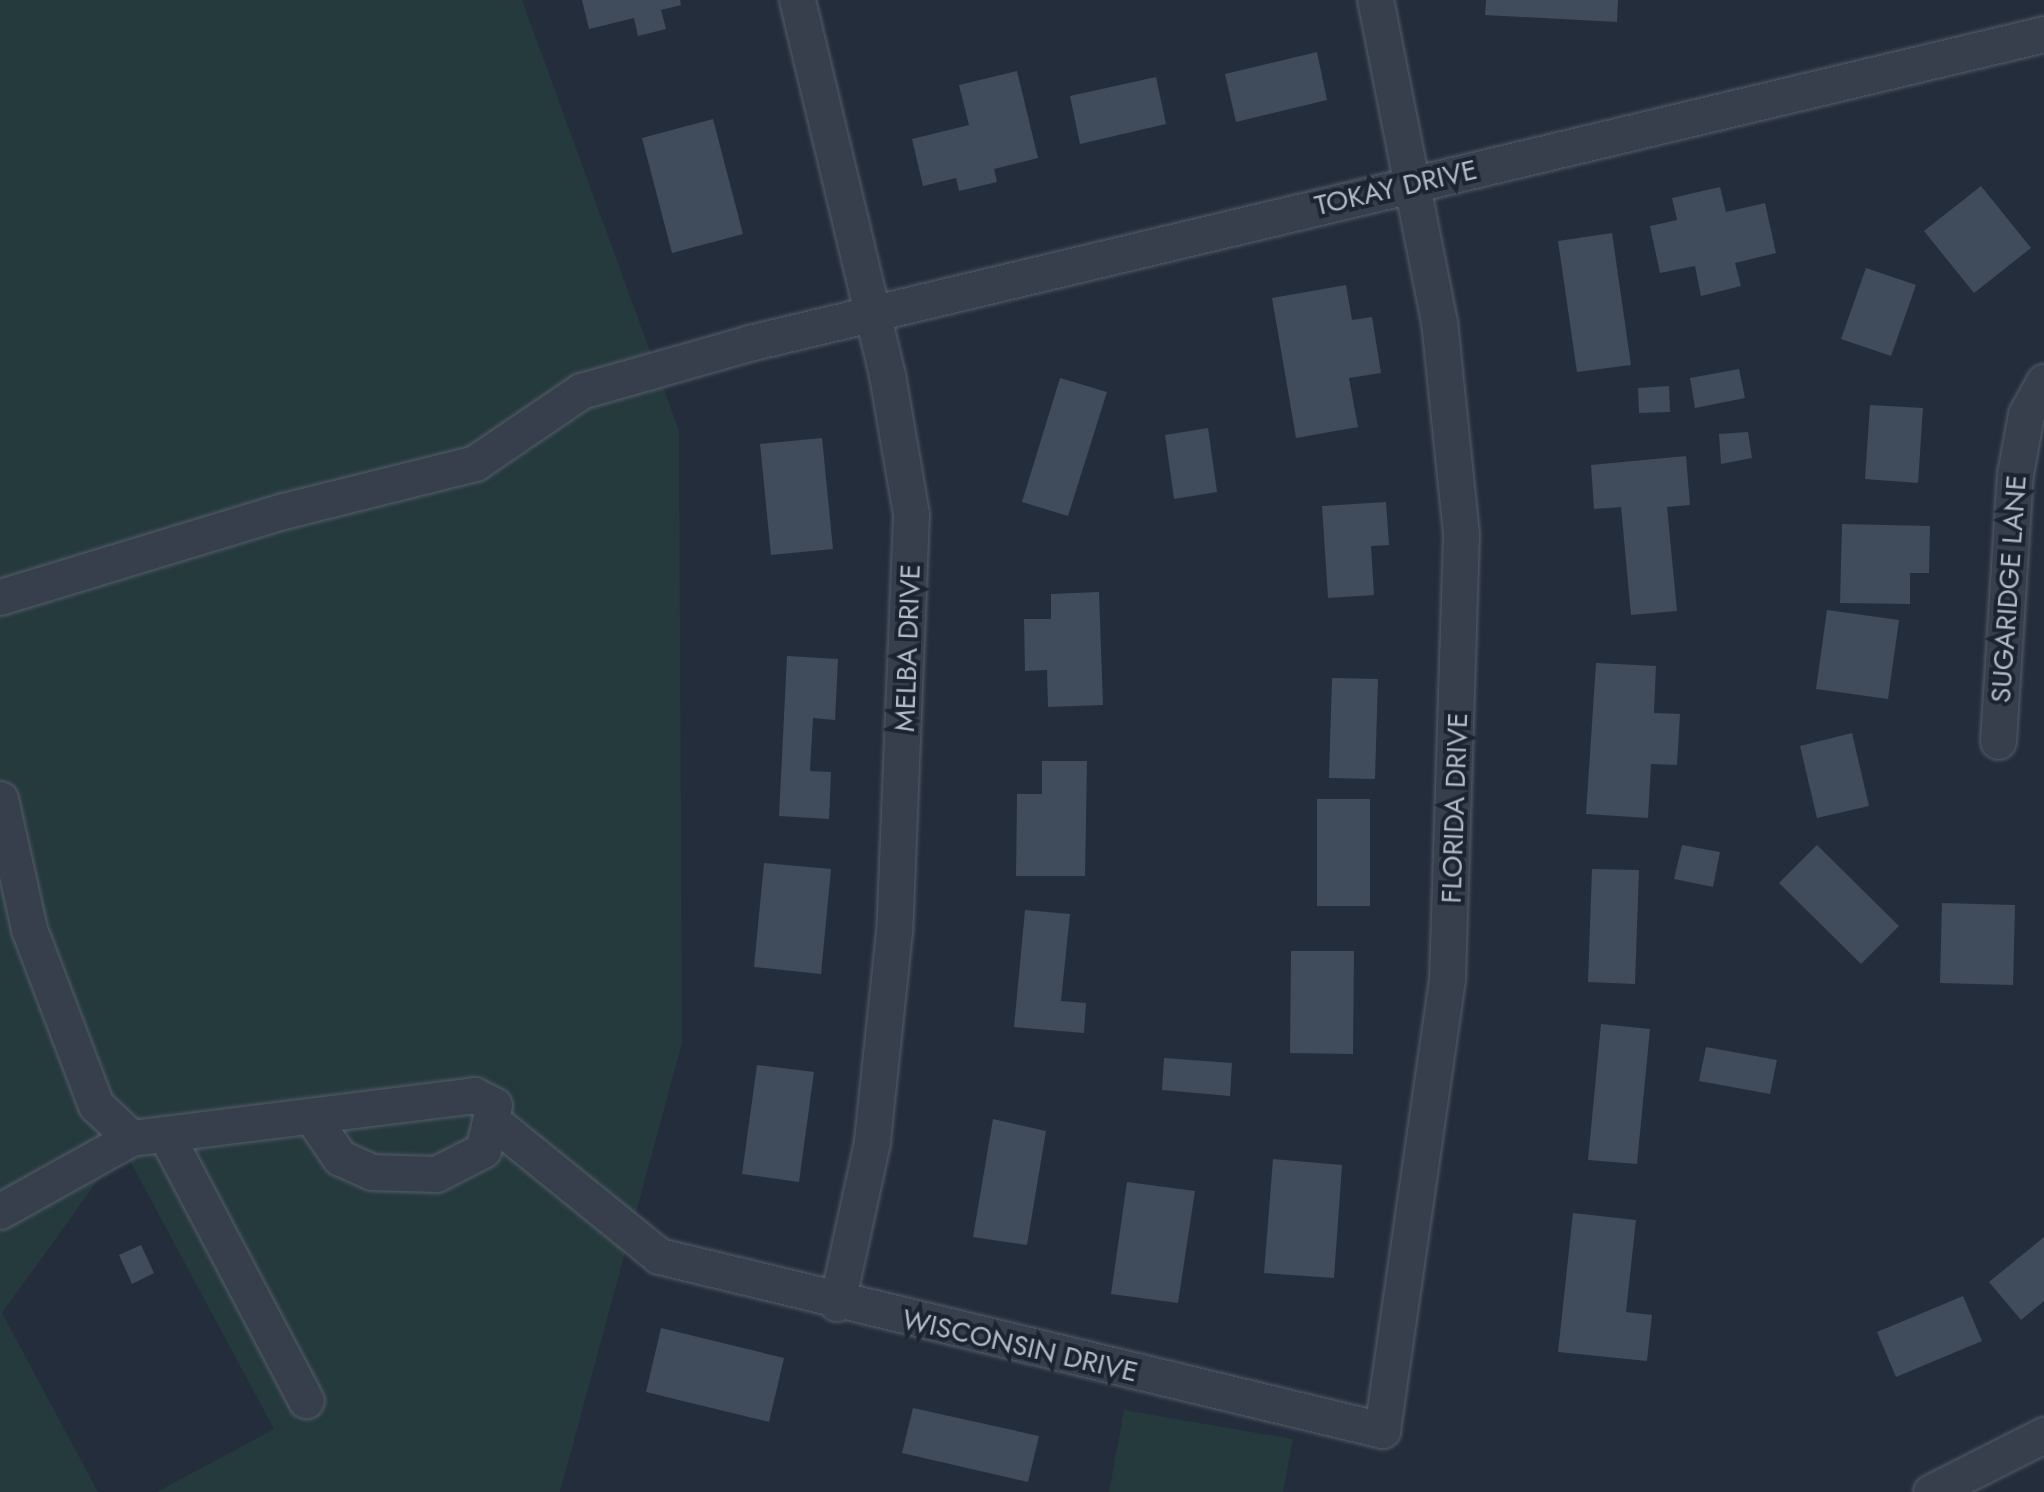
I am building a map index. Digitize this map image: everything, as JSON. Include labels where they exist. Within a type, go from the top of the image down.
[{"type":"street","name":"MELBA DRIVE","points":[[797,0],[906,468],[912,604],[890,969],[872,1142],[838,1303]]},
{"type":"street","name":"FLORIDA DRIVE","points":[[1375,0],[1414,184],[1457,463],[1461,661],[1447,978],[1382,1430]]},
{"type":"street","name":"TOKAY DRIVE","points":[[0,597],[283,511],[475,463],[581,392],[748,342],[2044,34]]},
{"type":"street","name":"SUGARIDGE LANE","points":[[1998,741],[2015,474],[2026,414],[2044,382]]},
{"type":"street","points":[[0,799],[29,929],[82,1070],[96,1104],[131,1138]]},
{"type":"street","points":[[0,1211],[131,1138],[166,1136],[262,1118],[314,1120],[474,1095],[494,1104],[495,1123],[484,1150],[436,1174],[372,1172],[340,1158],[314,1120]]},
{"type":"street","name":"WISCONSIN DRIVE","points":[[495,1123],[659,1256],[838,1303],[1382,1430]]},
{"type":"street","points":[[166,1136],[306,1400]]},
{"type":"street","points":[[1931,1492],[2044,1435]]},
{"type":"green space","points":[[0,0],[522,0],[679,431],[682,1043],[560,1492],[157,1492],[274,1429],[129,1159],[103,1173],[2,1313],[98,1492],[0,1492]]},
{"type":"green space","points":[[1124,1410],[1293,1439],[1283,1492],[1109,1492]]},
{"type":"building","points":[[582,0],[680,0],[681,5],[661,10],[666,29],[638,36],[634,18],[589,29]]},
{"type":"building","points":[[1486,0],[1618,0],[1617,22],[1485,15]]},
{"type":"building","points":[[1317,52],[1327,100],[1236,122],[1225,74]]},
{"type":"building","points":[[1017,71],[1038,158],[994,169],[997,182],[959,191],[956,178],[923,186],[912,139],[969,125],[959,85]]},
{"type":"building","points":[[1156,77],[1166,124],[1080,144],[1070,96]]},
{"type":"building","points":[[713,119],[743,234],[672,253],[642,138]]},
{"type":"building","points":[[1981,186],[2031,248],[1974,293],[1924,231]]},
{"type":"building","points":[[1720,187],[1726,212],[1765,203],[1776,253],[1735,263],[1741,286],[1701,296],[1695,266],[1660,273],[1650,226],[1677,220],[1672,198]]},
{"type":"building","points":[[1612,233],[1631,365],[1577,372],[1558,241]]},
{"type":"building","points":[[1866,268],[1916,285],[1891,356],[1841,339]]},
{"type":"building","points":[[1346,285],[1352,320],[1372,317],[1381,373],[1349,378],[1358,427],[1296,438],[1272,298]]},
{"type":"building","points":[[1739,369],[1745,398],[1695,408],[1690,378]]},
{"type":"building","points":[[1060,378],[1107,392],[1068,516],[1022,502]]},
{"type":"building","points":[[1669,386],[1670,412],[1639,413],[1638,388]]},
{"type":"building","points":[[1870,405],[1923,408],[1918,483],[1865,479]]},
{"type":"building","points":[[1208,428],[1217,492],[1174,499],[1165,435]]},
{"type":"building","points":[[1748,432],[1752,458],[1721,464],[1719,434]]},
{"type":"building","points":[[822,438],[833,549],[771,555],[760,444]]},
{"type":"building","points":[[1686,456],[1690,505],[1667,507],[1677,611],[1631,615],[1621,507],[1594,509],[1591,465]]},
{"type":"building","points":[[1386,502],[1389,545],[1371,546],[1374,595],[1328,598],[1322,506]]},
{"type":"building","points":[[1842,524],[1930,526],[1929,573],[1910,573],[1910,604],[1840,603]]},
{"type":"building","points":[[1099,592],[1103,705],[1048,707],[1047,670],[1025,671],[1024,619],[1051,619],[1051,594]]},
{"type":"building","points":[[1827,610],[1899,620],[1888,699],[1816,689]]},
{"type":"building","points":[[787,656],[838,659],[835,720],[813,718],[810,771],[831,772],[829,819],[779,816]]},
{"type":"building","points":[[1596,663],[1656,666],[1654,713],[1680,714],[1677,765],[1651,764],[1648,818],[1586,814]]},
{"type":"building","points":[[1332,678],[1378,679],[1375,779],[1329,778]]},
{"type":"building","points":[[1852,733],[1869,806],[1817,818],[1800,746]]},
{"type":"building","points":[[1042,761],[1087,761],[1085,876],[1016,876],[1017,794],[1042,794]]},
{"type":"building","points":[[1317,799],[1370,799],[1370,906],[1317,906]]},
{"type":"building","points":[[1682,845],[1720,852],[1713,887],[1674,879]]},
{"type":"building","points":[[1817,845],[1899,926],[1861,964],[1779,883]]},
{"type":"building","points":[[764,863],[831,869],[821,974],[754,967]]},
{"type":"building","points":[[1592,869],[1639,870],[1635,984],[1588,982]]},
{"type":"building","points":[[1942,903],[2015,905],[2013,985],[1940,983]]},
{"type":"building","points":[[1025,910],[1070,914],[1061,1001],[1086,1003],[1084,1033],[1014,1027]]},
{"type":"building","points":[[1291,951],[1354,951],[1353,1054],[1290,1053]]},
{"type":"building","points":[[1601,1024],[1650,1029],[1637,1164],[1588,1160]]},
{"type":"building","points":[[1706,1047],[1777,1060],[1770,1094],[1699,1081]]},
{"type":"building","points":[[1164,1058],[1232,1063],[1230,1096],[1162,1090]]},
{"type":"building","points":[[757,1065],[814,1072],[799,1182],[742,1174]]},
{"type":"building","points":[[993,1119],[1046,1131],[1027,1245],[973,1237]]},
{"type":"building","points":[[1273,1159],[1342,1165],[1334,1278],[1264,1273]]},
{"type":"building","points":[[1127,1182],[1195,1191],[1178,1303],[1111,1294]]},
{"type":"building","points":[[1573,1213],[1636,1220],[1626,1312],[1652,1315],[1647,1361],[1558,1352]]},
{"type":"building","points":[[2044,1237],[2044,1301],[2021,1320],[1989,1282]]},
{"type":"building","points":[[141,1245],[154,1273],[132,1284],[119,1255]]},
{"type":"building","points":[[1963,1296],[1982,1341],[1896,1377],[1877,1332]]},
{"type":"building","points":[[661,1328],[784,1358],[769,1422],[646,1392]]},
{"type":"building","points":[[913,1408],[1039,1436],[1028,1482],[902,1453]]}]
